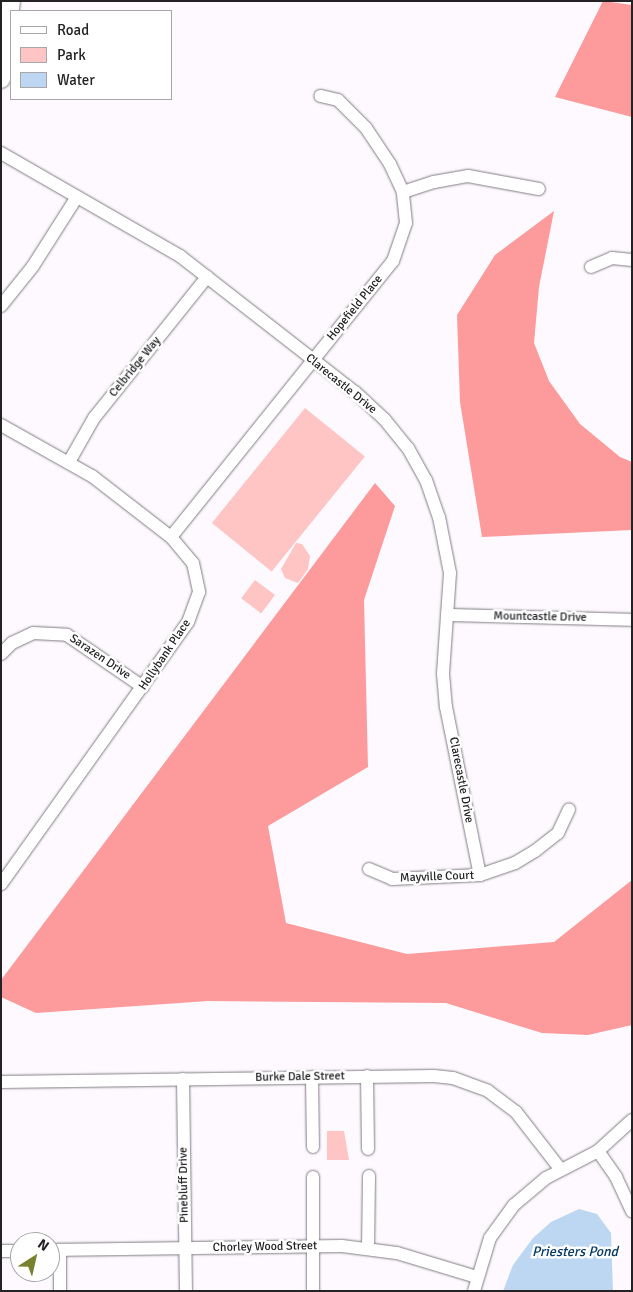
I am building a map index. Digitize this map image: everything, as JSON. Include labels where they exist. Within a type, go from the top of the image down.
[{"type":"street","points":[[1,79],[11,1]]},
{"type":"street","name":"Hopefield Place","points":[[171,537],[393,261],[406,223],[403,192],[390,164],[366,128],[338,100],[320,96]]},
{"type":"street","name":"Clarecastle Drive","points":[[1,153],[180,256],[313,360],[385,420],[408,448],[426,480],[439,517],[450,573],[443,674],[446,707],[480,875]]},
{"type":"street","points":[[403,192],[434,182],[468,176],[539,189]]},
{"type":"street","points":[[1,306],[46,247],[78,197]]},
{"type":"street","points":[[591,267],[612,258],[632,260]]},
{"type":"street","name":"Celbridge Way","points":[[69,462],[94,418],[208,277]]},
{"type":"street","name":"Hollybank Place","points":[[1,425],[69,462],[171,537],[186,552],[197,573],[198,601],[188,622],[144,687],[1,884]]},
{"type":"street","name":"Mountcastle Drive","points":[[448,615],[632,620]]},
{"type":"street","name":"Sarazen Drive","points":[[1,654],[12,643],[33,633],[67,635],[144,687]]},
{"type":"street","name":"Mayville Court","points":[[369,869],[392,879],[480,875],[515,864],[535,851],[558,833],[569,809]]},
{"type":"street","points":[[367,1076],[368,1150]]},
{"type":"street","name":"Burke Dale Street","points":[[1,1082],[434,1076],[462,1081],[488,1091],[516,1112],[561,1170]]},
{"type":"street","points":[[312,1077],[313,1147]]},
{"type":"street","name":"Pinebluff Drive","points":[[183,1079],[186,1291]]},
{"type":"street","points":[[474,1291],[476,1277],[490,1238],[501,1220],[528,1191],[561,1170],[598,1151],[632,1120]]},
{"type":"street","points":[[598,1151],[616,1177],[632,1212]]},
{"type":"street","points":[[368,1249],[369,1176]]},
{"type":"street","points":[[313,1177],[313,1291]]},
{"type":"street","name":"Chorley Wood Street","points":[[60,1250],[314,1246],[368,1249],[426,1260],[476,1277]]},
{"type":"green space","points":[[305,408],[365,456],[272,571],[212,523]]},
{"type":"green space","points":[[296,543],[302,544],[310,556],[308,569],[298,583],[285,578],[281,569]]},
{"type":"green space","points":[[255,580],[275,595],[261,613],[241,598]]},
{"type":"green space","points":[[327,1131],[344,1131],[349,1160],[327,1160]]},
{"type":"shaded area","points":[[603,1],[632,5],[632,117],[555,97]]},
{"type":"shaded area","points":[[554,211],[539,287],[534,343],[549,381],[580,424],[620,457],[632,462],[632,530],[482,537],[460,402],[457,315],[495,255]]},
{"type":"shaded area","points":[[375,483],[395,506],[364,600],[368,767],[268,826],[286,923],[407,954],[554,942],[632,880],[632,1025],[588,1035],[542,1033],[446,1003],[208,1001],[36,1013],[1,997],[1,980]]},
{"type":"water","name":"Priesters Pond","points":[[579,1209],[597,1214],[611,1233],[613,1291],[503,1291],[513,1265],[533,1238],[551,1222]]}]
